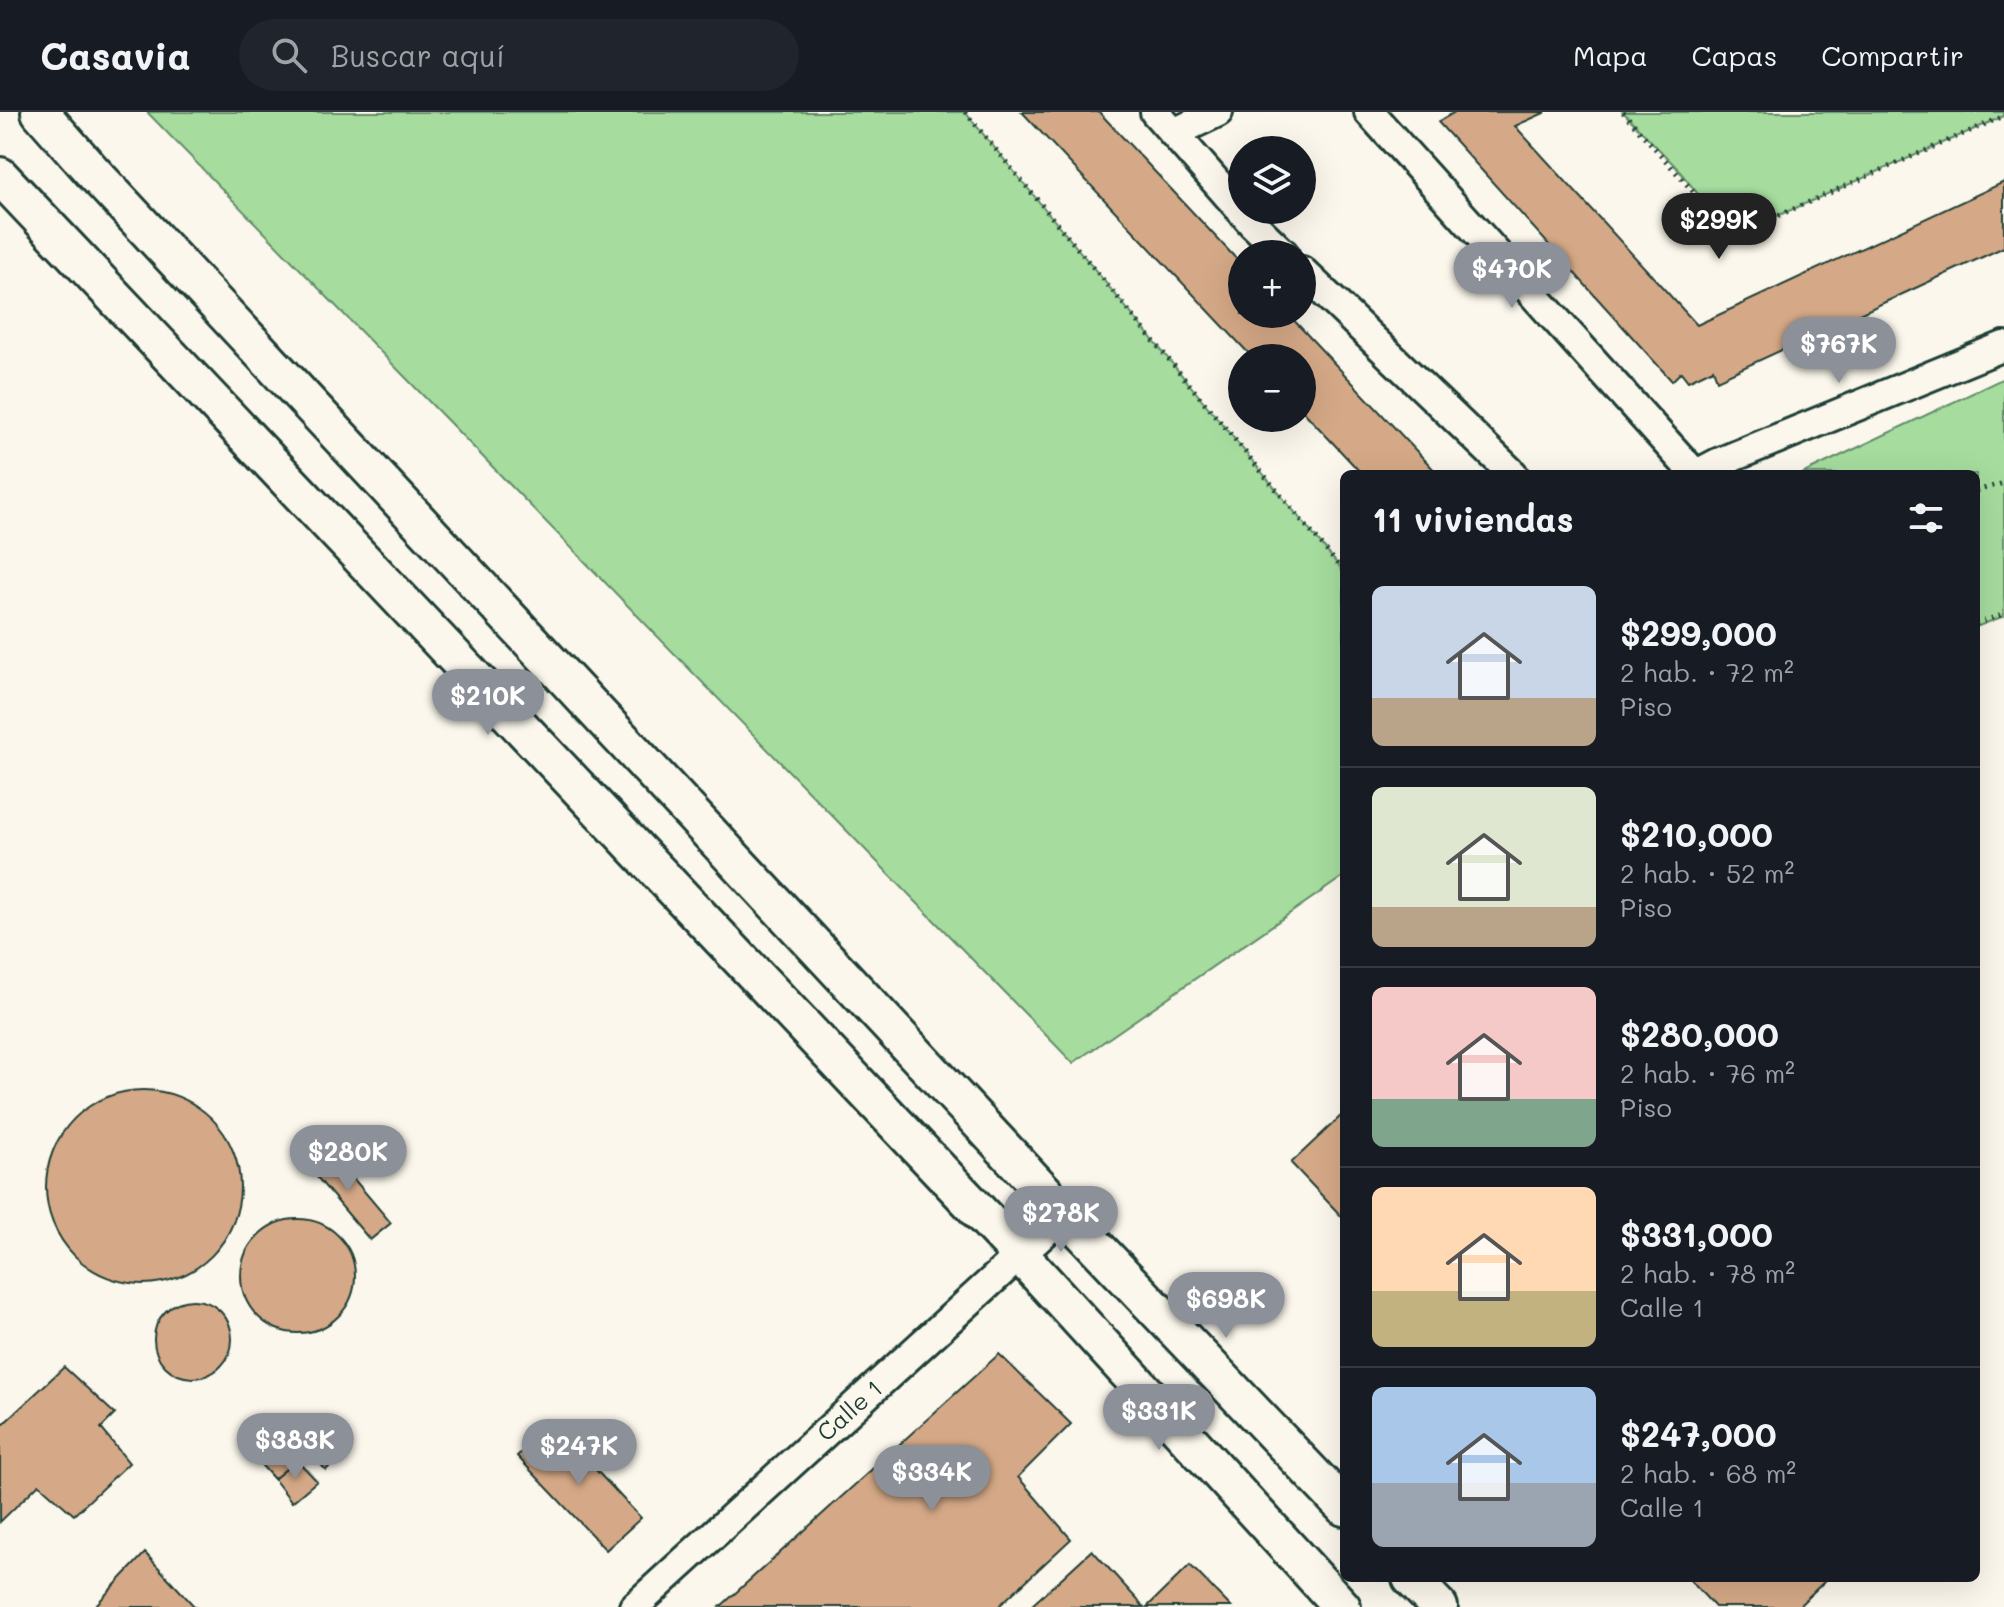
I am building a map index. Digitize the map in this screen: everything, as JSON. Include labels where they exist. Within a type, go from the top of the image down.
[{"type":"street","points":[[40,112],[1065,1214],[1340,1503]]},
{"type":"street","points":[[1155,112],[1270,240]]},
{"type":"street","points":[[1174,133],[1218,112]]},
{"type":"street","points":[[1369,112],[1692,470]]},
{"type":"street","points":[[0,176],[1021,1256],[1342,1607]]},
{"type":"street","points":[[1316,284],[1509,470]]},
{"type":"street","points":[[1704,470],[2004,346]]},
{"type":"street","name":"Calle 1","points":[[634,1607],[1065,1214]]},
{"type":"street","points":[[1415,1582],[1439,1607]]},
{"type":"path","points":[[965,112],[1340,567]]},
{"type":"path","points":[[1623,112],[1732,236],[2004,116]]},
{"type":"path","points":[[1980,490],[2004,483]]},
{"type":"path","points":[[1980,623],[2004,614]]},
{"type":"green space","points":[[147,112],[965,112],[1340,567],[1340,879],[1073,1063]]},
{"type":"green space","points":[[1623,112],[2004,112],[2004,116],[1732,236],[1676,167]]},
{"type":"green space","points":[[2004,378],[2004,616],[1980,625],[1980,470],[1810,470]]},
{"type":"building","points":[[1022,112],[1099,112],[1228,250],[1228,328],[1301,328],[1434,470],[1358,470],[1316,425],[1316,344],[1240,344]]},
{"type":"building","points":[[1455,112],[1546,112],[1515,126],[1697,325],[2004,182],[2004,247],[1717,380],[1713,369],[1688,381],[1681,372],[1672,381],[1438,122]]},
{"type":"building","points":[[143,1090],[180,1097],[212,1118],[233,1150],[240,1187],[233,1224],[212,1256],[180,1277],[143,1284],[106,1277],[74,1256],[53,1224],[46,1187],[53,1150],[74,1118],[106,1097]]},
{"type":"building","points":[[1340,1117],[1340,1215],[1291,1163]]},
{"type":"building","points":[[326,1146],[391,1223],[370,1240],[305,1163]]},
{"type":"building","points":[[298,1219],[320,1224],[338,1236],[350,1254],[355,1276],[350,1298],[338,1316],[320,1328],[298,1333],[276,1328],[258,1316],[246,1298],[241,1276],[246,1254],[258,1236],[276,1224]]},
{"type":"building","points":[[193,1300],[208,1303],[221,1311],[229,1324],[232,1339],[229,1354],[221,1367],[208,1375],[193,1378],[178,1375],[165,1367],[157,1354],[154,1339],[157,1324],[165,1311],[178,1303]]},
{"type":"building","points":[[999,1354],[1071,1424],[1018,1477],[1071,1539],[998,1607],[720,1607]]},
{"type":"building","points":[[64,1367],[115,1414],[101,1428],[129,1463],[74,1515],[39,1484],[0,1522],[0,1427]]},
{"type":"building","points":[[311,1424],[342,1454],[326,1470],[300,1443]]},
{"type":"building","points":[[553,1424],[641,1518],[606,1550],[517,1456]]},
{"type":"building","points":[[267,1427],[297,1460],[274,1479],[244,1446]]},
{"type":"building","points":[[297,1460],[317,1481],[292,1502],[274,1479]]},
{"type":"building","points":[[1092,1550],[1144,1607],[1030,1607]]},
{"type":"building","points":[[145,1553],[195,1607],[94,1607]]},
{"type":"building","points":[[1190,1565],[1231,1607],[1147,1607]]},
{"type":"building","points":[[1692,1582],[1824,1582],[1798,1607],[1715,1607]]}]
